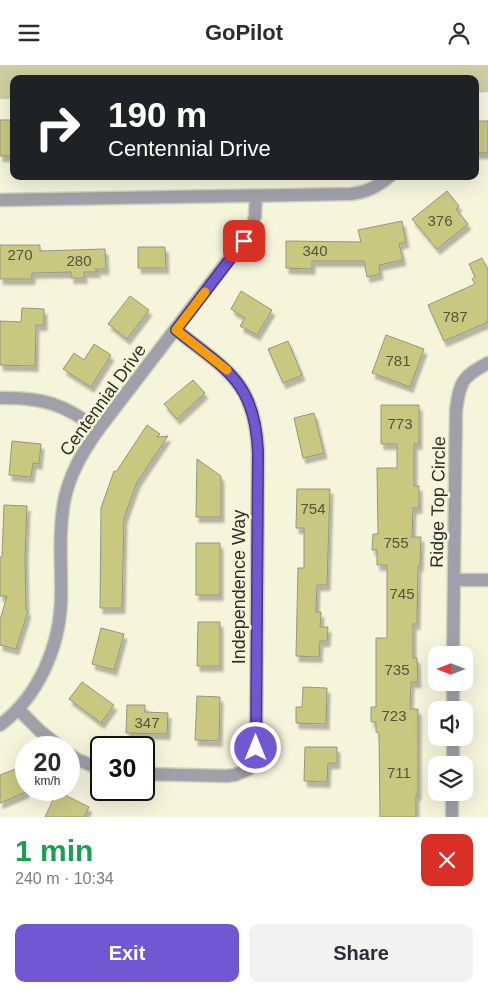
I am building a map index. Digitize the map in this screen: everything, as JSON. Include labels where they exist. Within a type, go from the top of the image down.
[{"type":"street","points":[[0,201],[351,195],[379,186],[386,180]]},
{"type":"street","name":"Centennial Drive","points":[[0,725],[18,709],[31,693],[42,674],[54,644],[60,611],[61,527],[64,502],[76,465],[98,431],[252,229],[256,196]]},
{"type":"street","name":"Independence Way","points":[[155,775],[235,775],[249,769],[253,763],[256,748],[258,452],[256,429],[248,400],[236,379],[176,330]]},
{"type":"street","name":"Ridge Top Circle","points":[[454,646],[456,410],[459,391],[464,379],[471,372],[488,363]]},
{"type":"street","points":[[0,398],[38,399],[53,403],[82,418],[98,431]]},
{"type":"street","points":[[454,580],[488,580]]},
{"type":"street","points":[[18,709],[48,736]]},
{"type":"street","points":[[452,801],[452,817]]},
{"type":"green space","points":[[0,65],[488,65],[488,92],[479,93],[479,75],[10,75],[10,99],[0,99]]},
{"type":"building","points":[[0,120],[10,120],[10,156],[0,156]]},
{"type":"building","points":[[479,121],[488,121],[488,153],[479,153]]},
{"type":"building","points":[[447,191],[459,206],[456,209],[468,224],[437,249],[412,219]]},
{"type":"building","points":[[402,221],[406,242],[399,244],[403,260],[379,265],[380,274],[367,277],[364,261],[312,261],[312,269],[286,268],[286,241],[361,242],[358,230]]},
{"type":"building","points":[[0,245],[40,245],[40,251],[105,249],[106,269],[95,269],[98,272],[84,272],[84,278],[71,278],[71,272],[32,273],[32,279],[0,279]]},
{"type":"building","points":[[138,247],[165,247],[166,268],[138,268]]},
{"type":"building","points":[[482,258],[488,270],[488,322],[444,341],[428,305],[475,284],[472,279],[475,277],[469,264]]},
{"type":"building","points":[[241,291],[272,310],[257,335],[240,326],[245,318],[231,309]]},
{"type":"building","points":[[130,296],[149,310],[127,339],[108,324]]},
{"type":"building","points":[[22,308],[44,309],[44,325],[36,325],[35,366],[0,365],[0,321],[21,322]]},
{"type":"building","points":[[386,335],[424,349],[410,387],[372,373]]},
{"type":"building","points":[[288,341],[302,375],[283,383],[268,349]]},
{"type":"building","points":[[94,344],[111,355],[91,387],[63,369],[74,353],[84,360]]},
{"type":"building","points":[[193,380],[205,393],[177,419],[164,404]]},
{"type":"building","points":[[381,405],[419,405],[419,444],[414,444],[414,486],[419,486],[419,508],[413,508],[412,537],[421,537],[420,566],[418,566],[417,624],[413,624],[413,658],[417,658],[418,682],[411,682],[410,709],[418,709],[418,795],[416,795],[416,817],[380,817],[379,733],[376,732],[376,722],[371,722],[371,707],[376,707],[376,638],[387,638],[387,565],[377,565],[377,550],[372,550],[373,534],[378,534],[377,468],[397,468],[397,444],[381,444]]},
{"type":"building","points":[[314,413],[324,453],[303,458],[294,418]]},
{"type":"building","points":[[147,425],[160,434],[157,437],[168,436],[137,482],[124,518],[122,608],[100,608],[101,508],[114,471],[116,472]]},
{"type":"building","points":[[12,441],[41,444],[39,464],[33,463],[31,477],[9,475]]},
{"type":"building","points":[[197,459],[221,476],[221,517],[196,517]]},
{"type":"building","points":[[297,489],[330,489],[327,585],[317,585],[316,612],[321,612],[320,627],[328,627],[327,641],[320,641],[319,657],[296,656],[298,568],[304,568],[304,528],[296,528]]},
{"type":"building","points":[[4,505],[27,506],[25,556],[26,610],[28,611],[16,649],[0,645],[0,620],[7,596],[0,596],[0,557],[2,557]]},
{"type":"building","points":[[196,543],[220,543],[220,595],[196,595]]},
{"type":"building","points":[[198,622],[220,622],[220,666],[197,666]]},
{"type":"building","points":[[101,628],[124,634],[114,670],[92,664]]},
{"type":"building","points":[[82,682],[114,705],[101,723],[69,699]]},
{"type":"building","points":[[303,687],[327,688],[326,724],[296,723],[296,707],[302,707]]},
{"type":"building","points":[[197,696],[220,697],[219,741],[195,740]]},
{"type":"building","points":[[127,705],[145,705],[145,712],[168,713],[167,734],[126,733]]},
{"type":"building","points":[[305,747],[337,747],[337,763],[328,763],[327,782],[304,781]]},
{"type":"building","points":[[15,769],[15,797],[0,803],[0,775]]},
{"type":"building","points":[[52,801],[77,801],[89,807],[84,817],[45,817]]},
{"type":"slow traffic","points":[[205,292],[176,330],[227,370]]},
{"type":"route","points":[[244,241],[176,330],[224,367],[236,379],[248,400],[254,417],[258,441],[256,748]]}]
